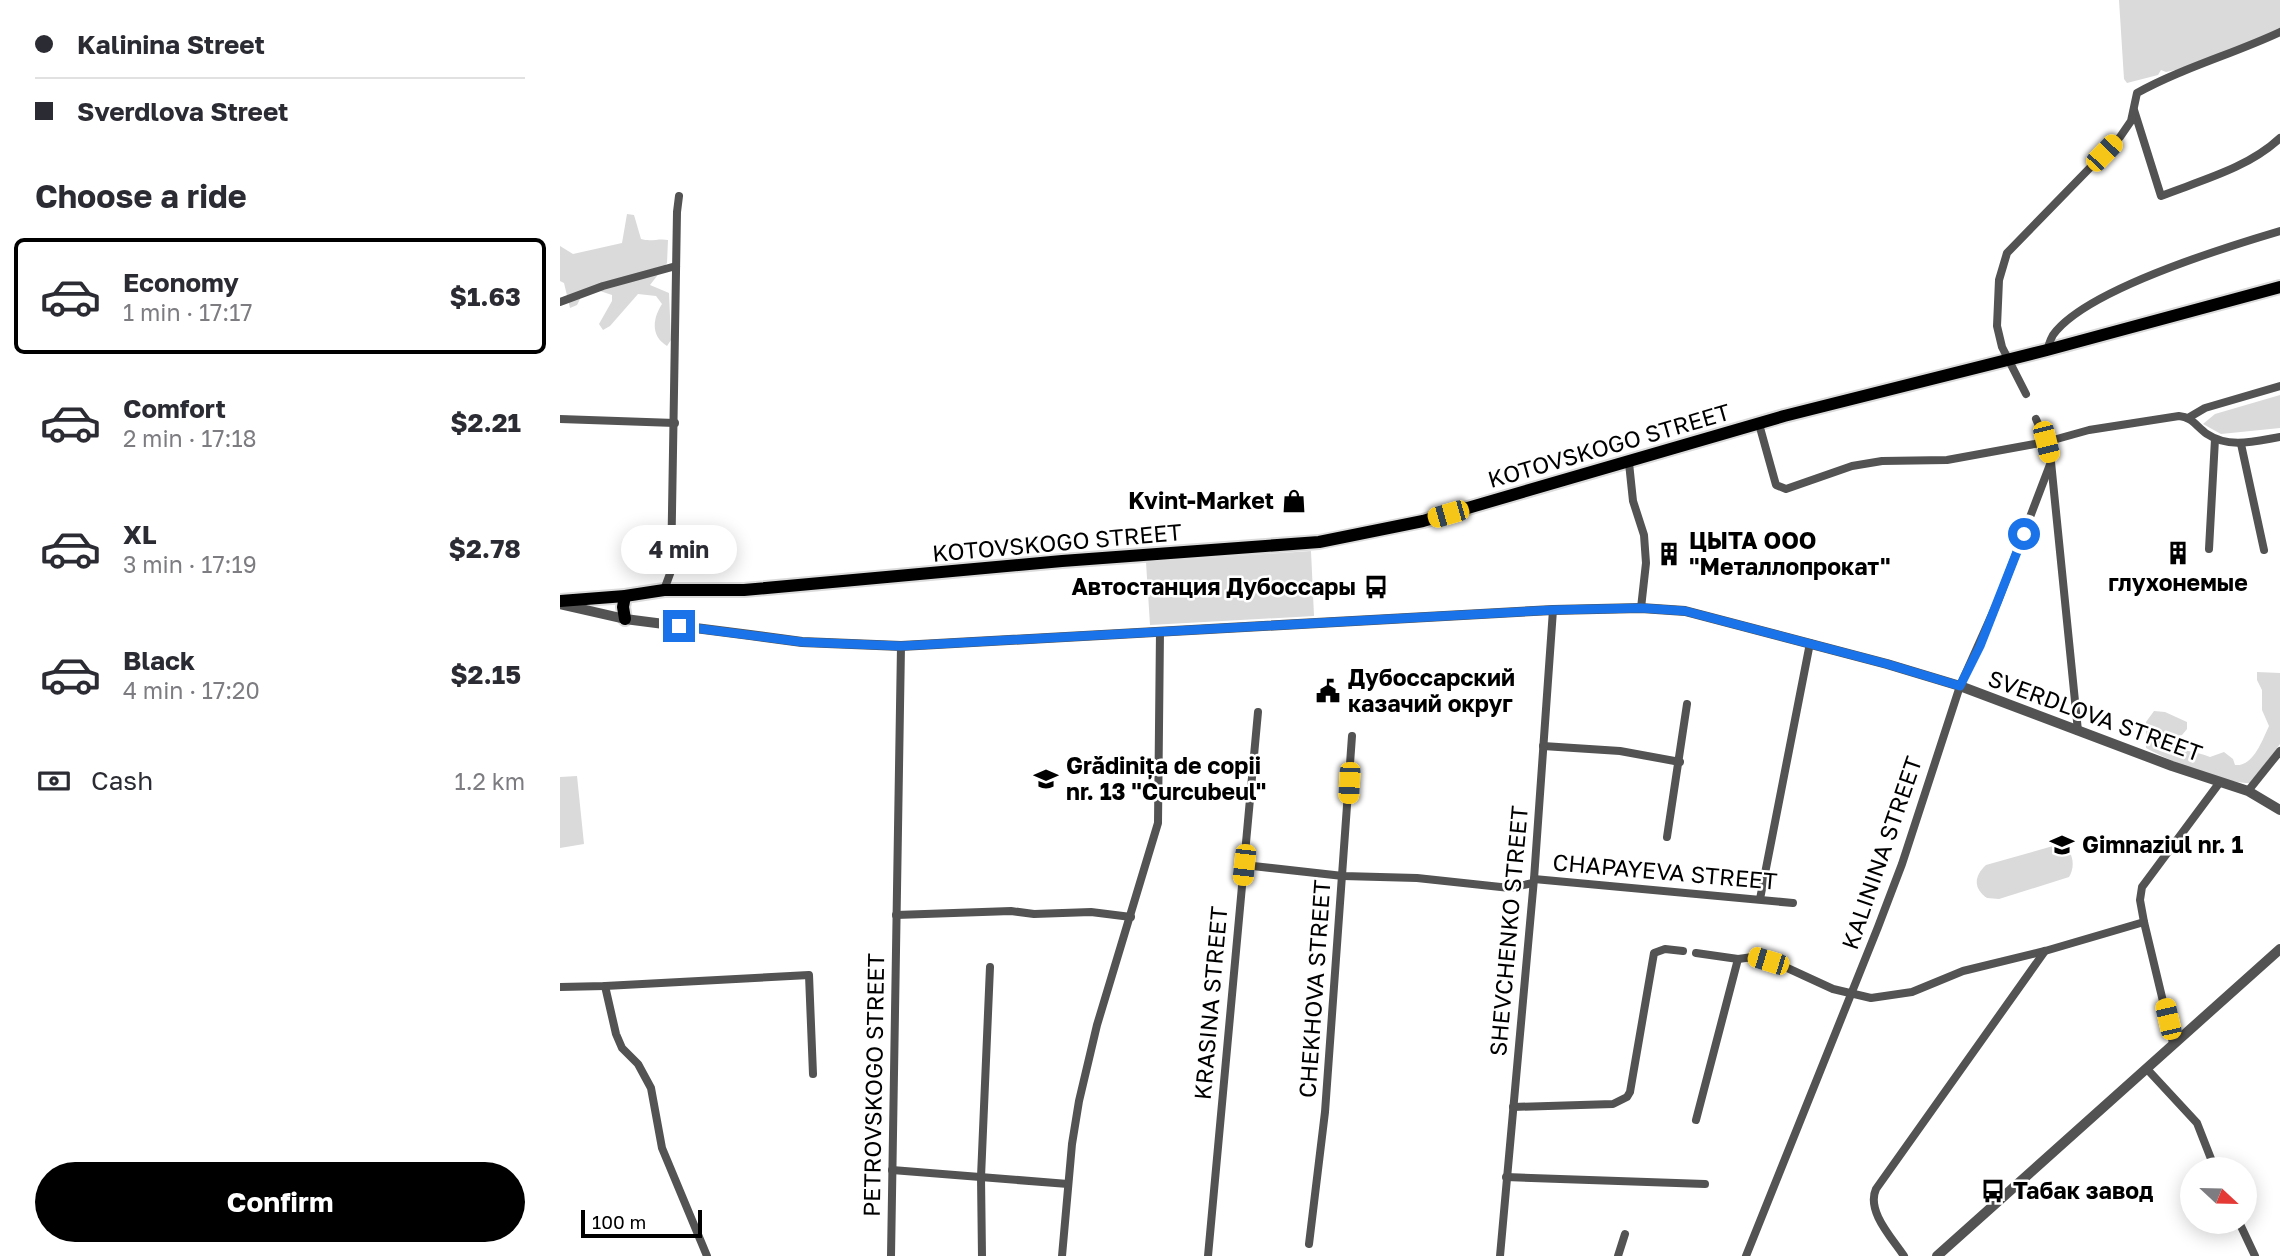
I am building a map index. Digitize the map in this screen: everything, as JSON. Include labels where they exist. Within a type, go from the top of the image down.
[{"type":"highway","name":"KOTOVSKOGO STREET","points":[[560,603],[664,590],[744,590],[1062,561],[1319,542],[1423,521],[1831,403],[2047,350],[2280,287]]},
{"type":"highway","points":[[625,596],[625,619]]},
{"type":"street","points":[[2026,394],[2002,347],[1997,326],[1999,280],[2007,253],[2120,137],[2131,121],[2137,93],[2152,84],[2244,49],[2280,32]]},
{"type":"street","points":[[2134,110],[2161,195],[2247,162],[2280,138]]},
{"type":"street","points":[[664,590],[671,571],[679,196]]},
{"type":"street","points":[[2047,350],[2052,336],[2093,303],[2169,267],[2280,231]]},
{"type":"street","points":[[560,302],[603,286],[676,266]]},
{"type":"street","points":[[2188,418],[2205,408],[2280,386]]},
{"type":"street","points":[[1759,424],[1776,485],[1786,489],[1852,466],[1882,461],[1947,460],[2046,442],[2089,430],[2179,416],[2188,418],[2215,439],[2241,443],[2280,437]]},
{"type":"street","points":[[560,419],[675,423]]},
{"type":"street","points":[[2036,419],[2051,463],[2078,731]]},
{"type":"street","points":[[2209,549],[2215,439]]},
{"type":"street","points":[[2241,443],[2264,550]]},
{"type":"street","points":[[1629,463],[1633,501],[1644,535],[1646,578],[1641,608]]},
{"type":"street","name":"KALININA STREET","points":[[1746,1256],[1852,995],[1902,864],[1960,686],[1998,601],[2051,463]]},
{"type":"street","name":"SVERDLOVA STREET","points":[[560,603],[625,619],[802,642],[901,646],[1553,610],[1641,608],[1685,611],[1960,686],[2248,791],[2280,810]]},
{"type":"street","name":"SHEVCHENKO STREET","points":[[1500,1256],[1534,881],[1553,610]]},
{"type":"street","points":[[1062,1256],[1079,1101],[1097,1025],[1158,823],[1160,631]]},
{"type":"street","points":[[1760,899],[1810,643]]},
{"type":"street","name":"PETROVSKOGO STREET","points":[[891,1256],[901,646]]},
{"type":"street","points":[[1667,837],[1687,704]]},
{"type":"street","name":"KRASINA STREET","points":[[1208,1256],[1258,712]]},
{"type":"street","name":"CHEKHOVA STREET","points":[[1309,1244],[1325,1112],[1352,736]]},
{"type":"street","points":[[1543,746],[1619,751],[1680,762]]},
{"type":"street","points":[[2248,791],[2280,751]]},
{"type":"street","points":[[2173,1043],[2144,922],[2140,900],[2142,887],[2220,782]]},
{"type":"street","name":"CHAPAYEVA STREET","points":[[1244,865],[1343,876],[1417,878],[1510,888],[1534,881],[1793,903]]},
{"type":"street","points":[[896,915],[1012,911],[1034,914],[1091,912],[1131,917]]},
{"type":"street","points":[[1696,953],[1738,959],[1753,957],[1783,966],[1852,995],[1871,998],[1912,992],[1964,971],[2144,922]]},
{"type":"street","points":[[1937,1256],[2280,949]]},
{"type":"street","points":[[1513,1107],[1613,1104],[1627,1097],[1653,957],[1657,950],[1683,951]]},
{"type":"street","points":[[1904,1256],[1875,1211],[1874,1195],[2045,951]]},
{"type":"street","points":[[1696,1121],[1738,959]]},
{"type":"street","points":[[982,1256],[981,1177],[990,967]]},
{"type":"street","points":[[560,987],[809,975],[813,1074]]},
{"type":"street","points":[[605,986],[616,1034],[622,1048],[638,1064],[650,1088],[662,1148],[707,1256]]},
{"type":"street","points":[[2147,1069],[2197,1123],[2210,1157]]},
{"type":"street","points":[[892,1170],[1068,1184]]},
{"type":"street","points":[[1506,1177],[1706,1184]]},
{"type":"street","points":[[1618,1256],[1625,1234]]},
{"type":"street","points":[[2245,1234],[2255,1256]]},
{"type":"shaded area","points":[[2119,0],[2280,0],[2280,29],[2189,67],[2166,72],[2161,70],[2158,75],[2127,83],[2124,79]]},
{"type":"shaded area","points":[[627,214],[634,215],[641,239],[668,240],[667,263],[650,285],[669,293],[671,340],[667,346],[656,332],[655,321],[662,304],[656,296],[638,294],[610,326],[603,330],[599,324],[612,301],[612,295],[600,291],[584,291],[577,305],[570,308],[564,283],[560,281],[560,246],[573,254],[622,243]]},
{"type":"shaded area","points":[[2280,395],[2280,428],[2221,434],[2203,424],[2215,414]]},
{"type":"shaded area","points":[[1311,551],[1314,616],[1150,625],[1146,562]]},
{"type":"shaded area","points":[[2257,672],[2280,673],[2280,744],[2251,783],[2212,776],[2146,748],[2146,722],[2154,711],[2165,712],[2187,722],[2187,729],[2182,735],[2171,738],[2167,745],[2210,757],[2224,752],[2233,759],[2235,765],[2247,762],[2256,752],[2269,726],[2262,710],[2262,690],[2257,680]]},
{"type":"shaded area","points":[[577,776],[584,844],[560,848],[560,777]]},
{"type":"shaded area","points":[[2060,844],[2068,850],[2072,858],[2069,877],[1999,899],[1987,898],[1979,890],[1977,878],[1986,865]]},
{"type":"place","name":"Kvint-Market","points":[[1294,501]]},
{"type":"place","name":"глухонемые","points":[[2178,553]]},
{"type":"place","name":"ЦЫТА ООО \"Металлопрокат\"","points":[[1669,554]]},
{"type":"place","name":"Автостанция Дубоссары","points":[[1376,587]]},
{"type":"place","name":"Дубоссарский казачий округ","points":[[1328,691]]},
{"type":"place","name":"Grădinița de copii nr. 13 \"Curcubeul\"","points":[[1046,779]]},
{"type":"place","name":"Gimnaziul nr. 1","points":[[2062,845]]},
{"type":"place","name":"Табак завод","points":[[1993,1191]]},
{"type":"route","points":[[679,626],[802,642],[901,646],[1022,637],[1553,610],[1641,608],[1685,611],[1715,618],[1960,686],[1980,646],[2024,534]]}]
